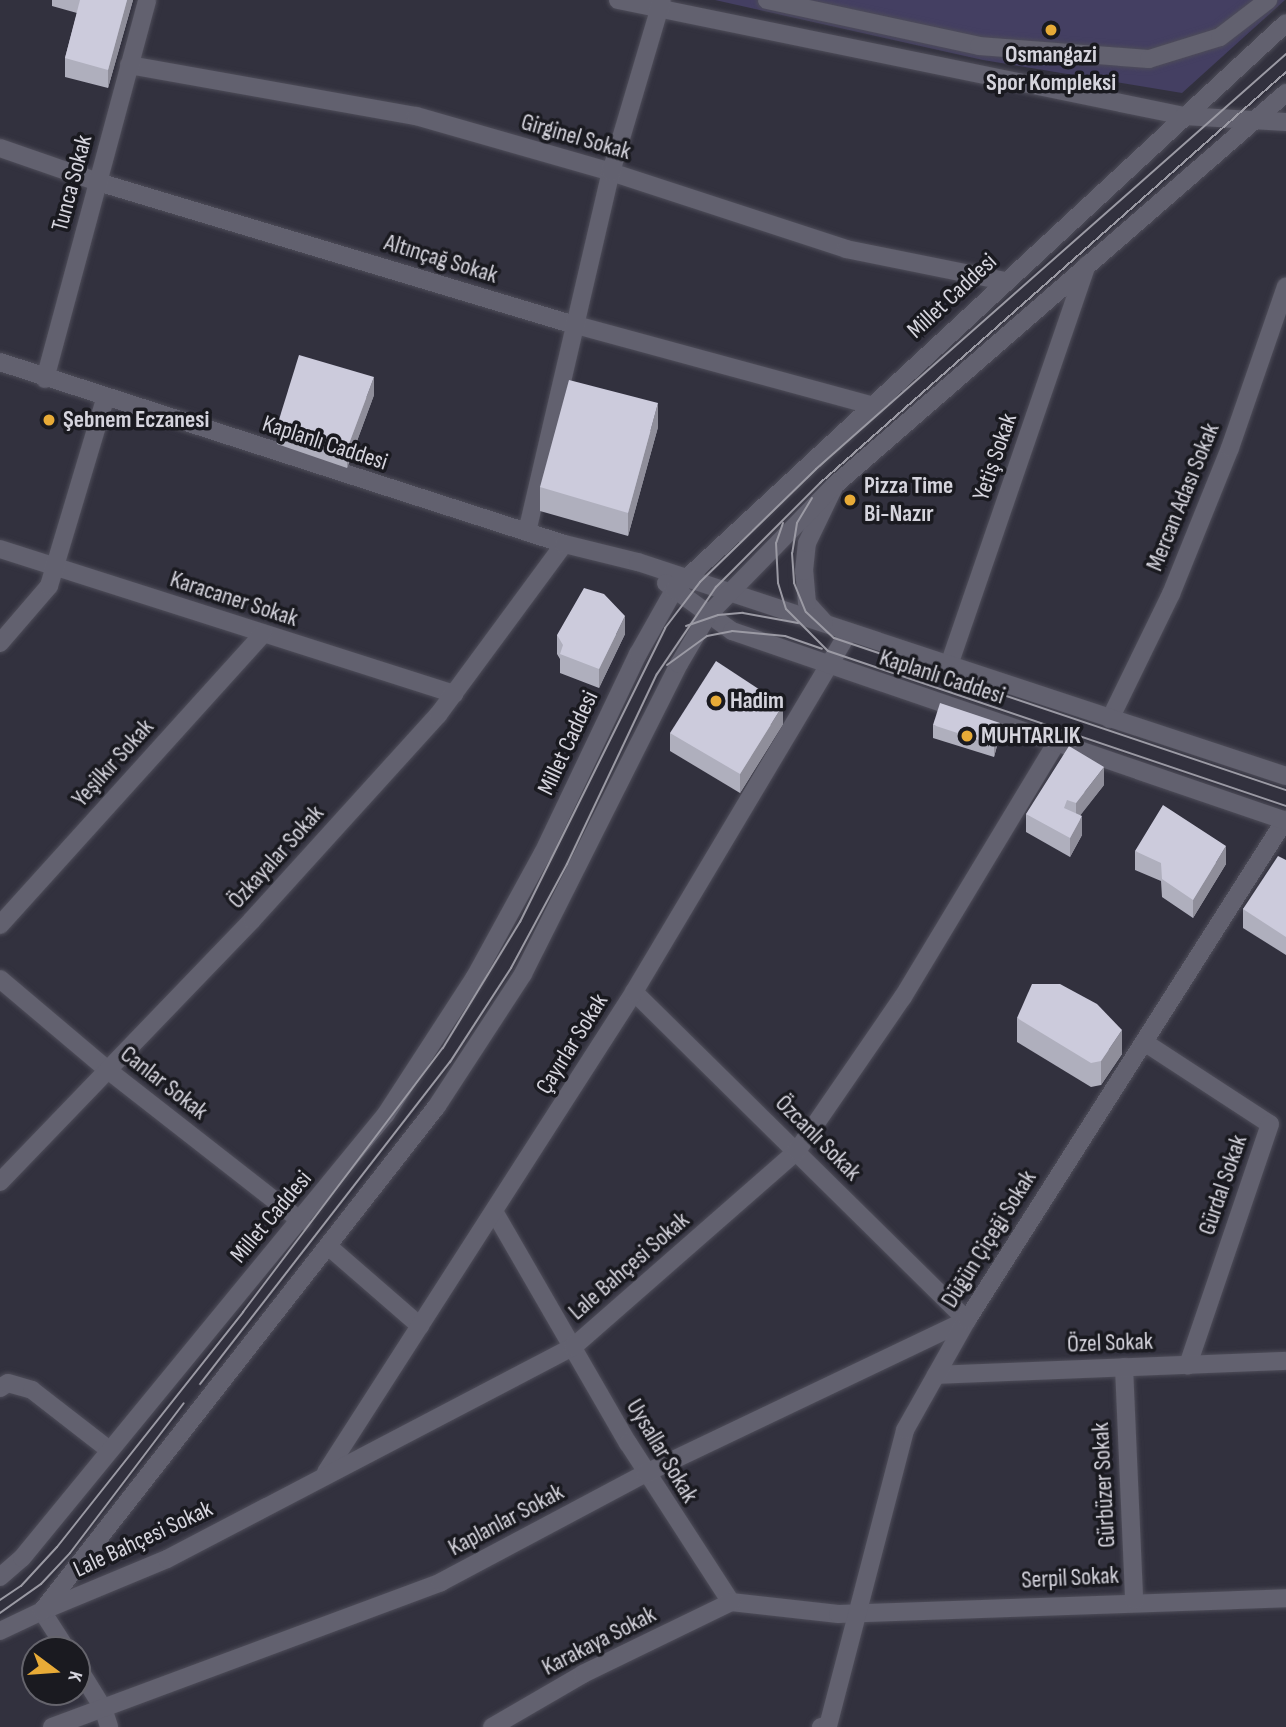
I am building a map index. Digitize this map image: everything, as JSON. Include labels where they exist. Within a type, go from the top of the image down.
[{"type":"street","name":"Tunca Sokak","points":[[45,379],[147,0]]},
{"type":"street","points":[[618,0],[662,4],[1184,116],[1258,117],[1286,121]]},
{"type":"street","points":[[767,0],[979,46],[1149,59],[1220,37],[1268,0]]},
{"type":"street","points":[[527,532],[611,172],[662,4]]},
{"type":"street","name":"Millet Caddesi","points":[[0,1577],[22,1558],[108,1450],[301,1221],[386,1114],[475,977],[543,853],[638,654],[680,584],[871,404],[1286,23]]},
{"type":"street","name":"Girginel Sokak","points":[[129,65],[416,116],[611,172],[846,249],[1004,281]]},
{"type":"street","points":[[0,1631],[42,1611],[437,1106],[523,974],[679,664],[708,615],[727,591],[835,485],[1286,93]]},
{"type":"street","name":"Altınçağ Sokak","points":[[0,148],[98,182],[576,325],[871,404]]},
{"type":"street","name":"Yetiş Sokak","points":[[948,665],[1087,265]]},
{"type":"street","name":"Mercan Adası Sokak","points":[[1110,719],[1171,594],[1230,448],[1286,286]]},
{"type":"street","name":"Kaplanlı Caddesi","points":[[0,362],[105,399],[564,544],[638,562],[680,584],[727,591],[1286,776]]},
{"type":"street","points":[[0,643],[49,586],[105,399]]},
{"type":"street","points":[[827,624],[807,603],[804,571],[807,543],[835,485]]},
{"type":"street","name":"Özkayalar Sokak","points":[[0,1182],[109,1071],[454,694],[564,544]]},
{"type":"street","name":"Karacaner Sokak","points":[[0,549],[454,694]]},
{"type":"street","name":"Kaplanlı Caddesi","points":[[680,584],[708,615],[732,631],[1286,820]]},
{"type":"street","name":"Çayırlar Sokak","points":[[324,1475],[495,1213],[634,992],[849,632]]},
{"type":"street","name":"Yeşilkır Sokak","points":[[0,925],[263,634]]},
{"type":"street","name":"Lale Bahçesi Sokak","points":[[42,1611],[167,1559],[573,1347],[797,1151],[903,997],[1058,740]]},
{"type":"street","name":"Düğün Çiçeği Sokak","points":[[825,1726],[905,1430],[967,1320],[1286,820]]},
{"type":"street","name":"Canlar Sokak","points":[[0,979],[109,1071],[301,1221]]},
{"type":"street","name":"Özcanlı Sokak","points":[[634,992],[967,1320]]},
{"type":"street","name":"Gürdal Sokak","points":[[1144,1042],[1270,1124],[1188,1365]]},
{"type":"street","name":"Uysallar Sokak","points":[[495,1213],[646,1473],[731,1602]]},
{"type":"street","points":[[328,1246],[421,1326]]},
{"type":"street","name":"Kaplanlar Sokak","points":[[52,1727],[441,1582],[646,1473],[967,1320]]},
{"type":"street","name":"Özel Sokak","points":[[936,1375],[1286,1361]]},
{"type":"street","name":"Gürbüzer Sokak","points":[[1124,1367],[1134,1600]]},
{"type":"street","points":[[0,1388],[8,1383],[32,1390],[108,1450]]},
{"type":"street","name":"Serpil Sokak","points":[[856,1613],[1134,1600],[1286,1598]]},
{"type":"street","points":[[731,1602],[856,1613]]},
{"type":"street","name":"Karakaya Sokak","points":[[492,1727],[583,1674],[731,1602]]},
{"type":"street","points":[[42,1611],[58,1636]]},
{"type":"street","points":[[91,1689],[103,1708],[108,1727]]},
{"type":"shaded area","name":"Osmangazi Spor Kompleksi","points":[[715,0],[1285,0],[1182,93],[983,60]]},
{"type":"building","points":[[80,0],[127,0],[108,70],[65,58]]},
{"type":"building","points":[[299,355],[374,377],[347,449],[277,426]]},
{"type":"building","points":[[569,380],[658,403],[628,513],[540,487]]},
{"type":"building","points":[[584,588],[604,594],[625,616],[599,669],[560,654],[563,645],[557,635]]},
{"type":"building","points":[[716,661],[783,705],[740,774],[670,733]]},
{"type":"building","points":[[940,703],[1000,723],[994,745],[933,725]]},
{"type":"building","points":[[1069,746],[1104,767],[1076,803],[1067,800],[1064,808],[1082,816],[1070,838],[1026,814]]},
{"type":"building","points":[[1163,805],[1226,846],[1193,900],[1162,879],[1161,863],[1135,851]]},
{"type":"building","points":[[1278,856],[1286,860],[1286,937],[1243,909]]},
{"type":"building","points":[[1032,984],[1060,984],[1097,1004],[1122,1030],[1101,1061],[1091,1063],[1017,1018]]},
{"type":"tram line","points":[[0,1600],[21,1586],[57,1547],[243,1312],[443,1048],[520,922],[665,628],[700,582],[816,469],[1286,54]]},
{"type":"tram line","points":[[200,1384],[450,1062],[511,968],[567,864],[657,674],[716,587],[820,483],[1286,72]]},
{"type":"tram line","points":[[812,498],[797,523],[792,553],[794,583],[806,612],[834,638],[1286,790]]},
{"type":"tram line","points":[[783,523],[776,543],[778,583],[786,609],[828,651],[1286,806]]},
{"type":"tram line","points":[[686,626],[718,615],[743,613],[798,623]]},
{"type":"tram line","points":[[667,665],[707,636],[732,631],[785,636],[822,649]]},
{"type":"tram line","points":[[0,1613],[41,1584],[70,1553],[184,1403]]},
{"type":"place","name":"Osmangazi Spor Kompleksi","points":[[1051,30]]},
{"type":"place","name":"Şebnem Eczanesi","points":[[49,420]]},
{"type":"place","name":"Pizza Time Bi-Nazır","points":[[850,500]]},
{"type":"place","name":"Hadim","points":[[716,701]]},
{"type":"place","name":"MUHTARLIK","points":[[967,736]]}]
